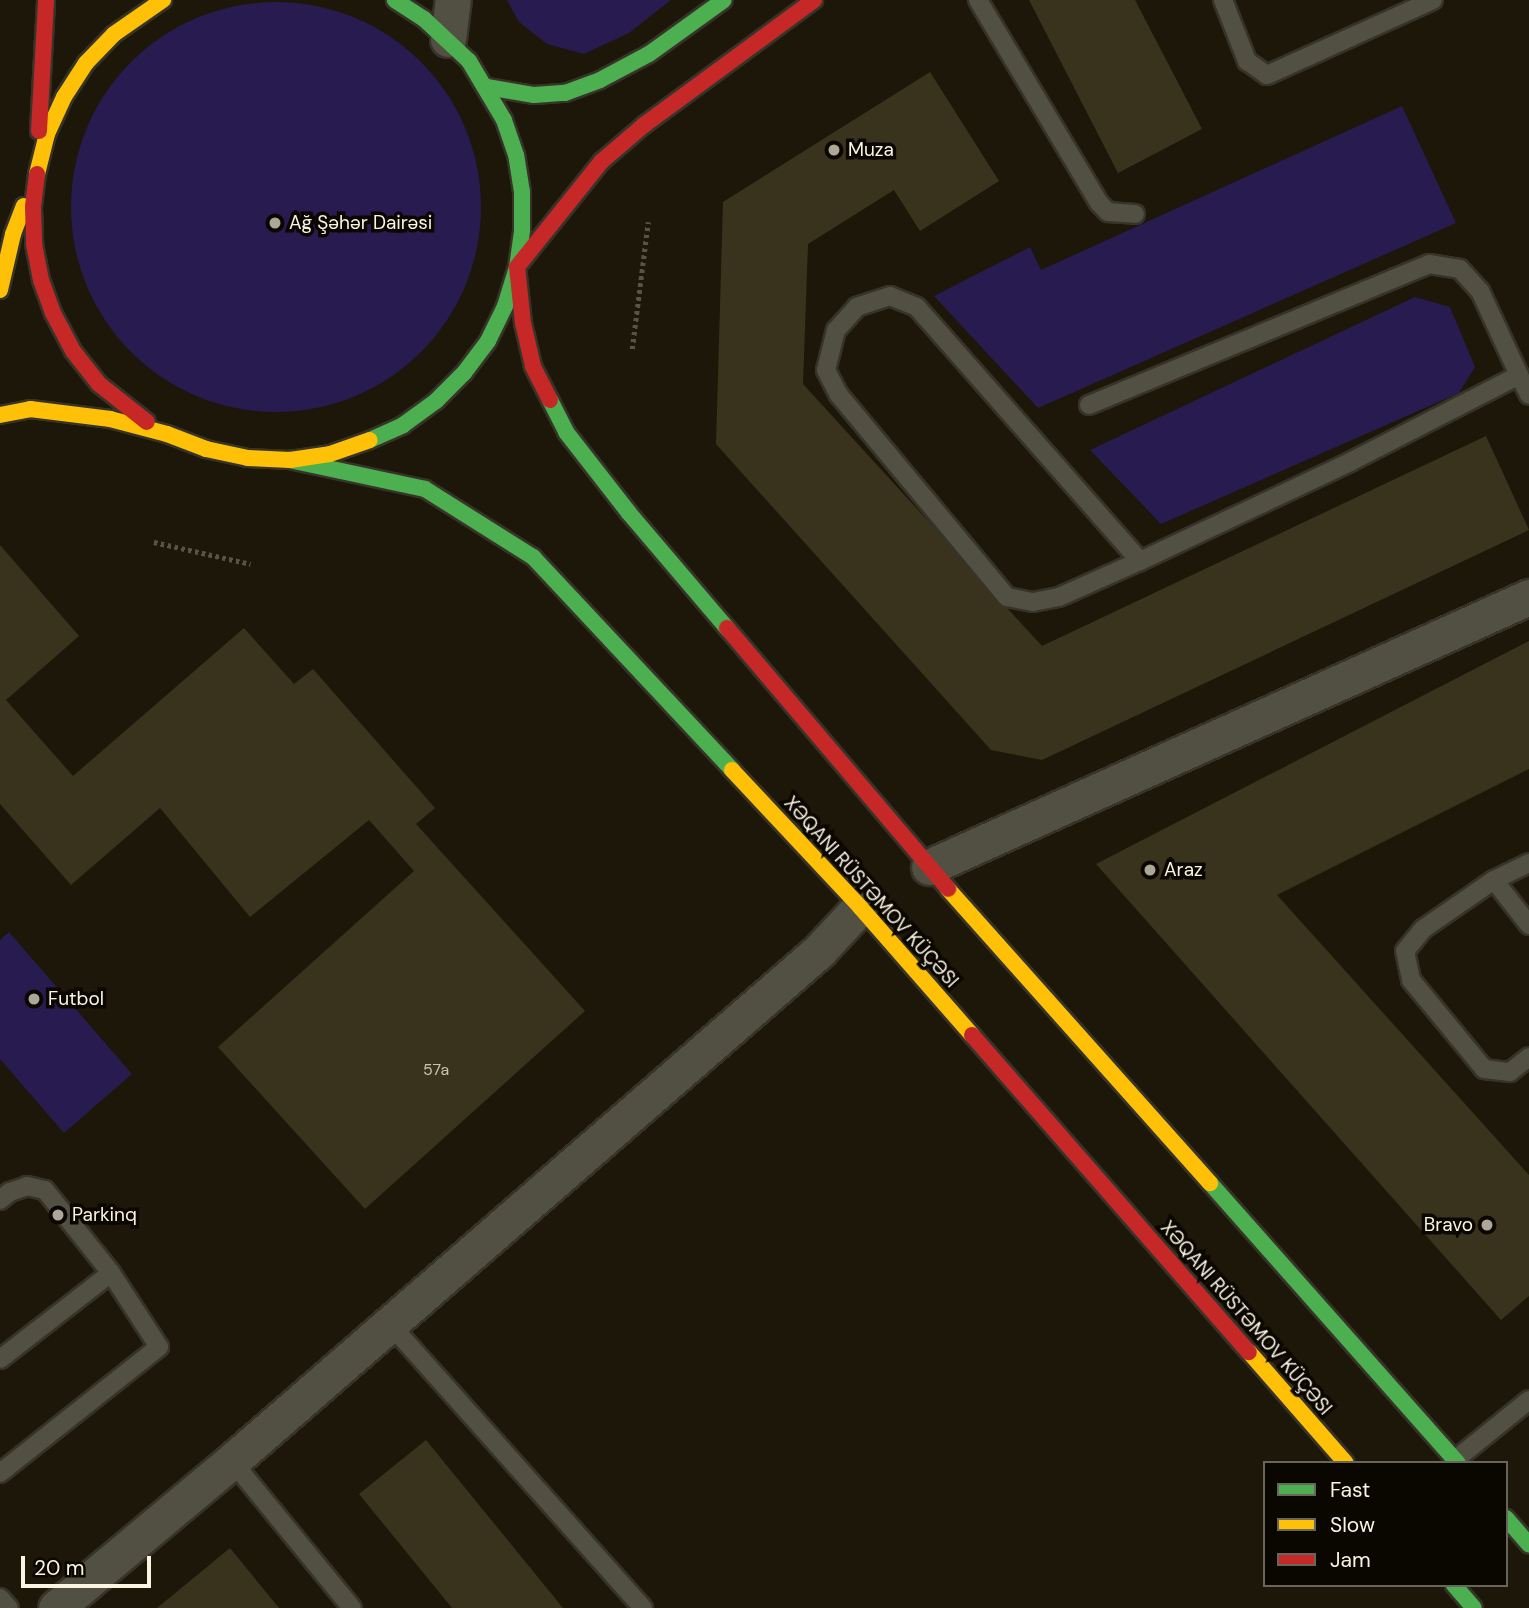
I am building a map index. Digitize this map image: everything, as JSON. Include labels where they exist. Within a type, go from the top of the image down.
[{"type":"main road","points":[[46,0],[33,208],[34,244],[41,280],[53,313],[73,351],[99,384],[131,412],[167,434]]},
{"type":"main road","points":[[0,290],[13,234],[37,173],[47,134],[64,97],[86,63],[114,33],[163,0]]},
{"type":"main road","points":[[395,0],[448,38],[487,87],[504,120],[516,155],[522,205],[517,267],[523,323],[533,366],[566,432],[629,513],[929,867],[1456,1461]]},
{"type":"main road","points":[[487,87],[534,95],[565,93],[600,80],[649,54],[723,0]]},
{"type":"main road","points":[[0,415],[30,409],[68,412],[167,434],[227,454],[290,460],[330,454],[367,442],[403,425],[436,401],[464,373],[488,341],[505,306],[517,267],[602,161],[644,125],[814,0]]},
{"type":"main road","name":"XƏQANI RÜSTƏMOV KÜÇƏSI","points":[[290,460],[425,489],[533,557],[860,907],[1344,1461]]},
{"type":"main road","points":[[1508,1520],[1529,1544]]},
{"type":"main road","points":[[1456,1587],[1474,1608]]},
{"type":"street","points":[[448,38],[453,0]]},
{"type":"street","points":[[929,867],[1529,597]]},
{"type":"street","points":[[55,1608],[232,1461],[819,951],[860,907]]},
{"type":"lane","points":[[978,0],[1098,203],[1108,212],[1135,214]]},
{"type":"lane","points":[[1223,0],[1247,61],[1267,75],[1433,0]]},
{"type":"lane","points":[[1090,405],[1429,264],[1460,269],[1480,291],[1529,394]]},
{"type":"lane","points":[[1140,561],[917,307],[890,296],[857,307],[836,330],[826,370],[838,395],[1006,597],[1033,602],[1059,597],[1140,561],[1350,462],[1519,375]]},
{"type":"lane","points":[[1529,863],[1494,880],[1423,929],[1405,951],[1411,980],[1484,1069],[1510,1072],[1529,1057]]},
{"type":"lane","points":[[1494,880],[1527,920]]},
{"type":"lane","points":[[0,1200],[10,1192],[27,1186],[45,1191],[111,1273],[159,1347],[0,1473]]},
{"type":"lane","points":[[0,1359],[111,1273]]},
{"type":"lane","points":[[389,1323],[643,1608]]},
{"type":"lane","points":[[1456,1461],[1529,1400]]},
{"type":"lane","points":[[232,1461],[352,1608]]},
{"type":"lane","points":[[0,1598],[9,1608]]},
{"type":"path","points":[[632,349],[648,222]]},
{"type":"path","points":[[154,542],[251,564]]},
{"type":"shaded area","points":[[507,0],[671,0],[629,33],[584,54],[547,44],[519,22]]},
{"type":"shaded area","name":"Ağ Şəhər Dairəsi","points":[[276,2],[316,6],[354,18],[390,37],[421,62],[446,93],[465,129],[477,167],[481,207],[477,247],[465,285],[446,321],[421,352],[390,377],[354,396],[316,408],[276,412],[236,408],[198,396],[162,377],[131,352],[106,321],[87,285],[75,247],[71,207],[75,167],[87,129],[106,93],[131,62],[162,37],[198,18],[236,6]]},
{"type":"shaded area","points":[[1402,106],[1456,223],[1038,408],[934,296],[1030,247],[1041,270]]},
{"type":"shaded area","points":[[1415,297],[1450,307],[1475,367],[1459,393],[1161,524],[1090,450]]},
{"type":"shaded area","name":"Futbol","points":[[9,932],[132,1074],[64,1133],[0,1059],[0,940]]},
{"type":"building","points":[[1029,0],[1135,0],[1202,129],[1118,173]]},
{"type":"building","points":[[930,72],[999,181],[920,231],[894,190],[808,244],[803,384],[940,534],[998,604],[1008,609],[1042,646],[1486,436],[1529,530],[1042,760],[991,750],[716,444],[723,202]]},
{"type":"building","points":[[0,545],[79,636],[6,700],[73,776],[244,628],[294,684],[313,669],[435,808],[416,824],[585,1011],[365,1209],[218,1047],[414,871],[369,820],[250,917],[160,808],[71,885],[0,804]]},
{"type":"building","points":[[1529,641],[1529,769],[1277,895],[1529,1175],[1529,1296],[1501,1320],[1096,864]]},
{"type":"building","points":[[426,1440],[563,1608],[452,1608],[359,1494]]},
{"type":"building","points":[[230,1548],[279,1608],[157,1608]]},
{"type":"traffic: fast","points":[[370,440],[403,425],[436,401],[464,373],[488,341],[505,306],[517,267],[522,230],[522,192],[516,155],[504,120],[469,61],[424,19],[395,0]]},
{"type":"traffic: fast","points":[[487,87],[534,95],[565,93],[600,80],[649,54],[724,0]]},
{"type":"traffic: fast","points":[[550,400],[566,432],[629,513],[727,628]]},
{"type":"traffic: fast","points":[[290,460],[425,489],[533,557],[732,770]]},
{"type":"traffic: fast","points":[[1210,1183],[1456,1461]]},
{"type":"traffic: fast","points":[[1508,1520],[1529,1544]]},
{"type":"traffic: fast","points":[[1456,1587],[1474,1608]]},
{"type":"traffic: slow","points":[[37,174],[47,134],[64,97],[86,63],[114,34],[163,0]]},
{"type":"traffic: slow","points":[[0,290],[13,234],[24,206]]},
{"type":"traffic: slow","points":[[0,415],[30,409],[110,419],[167,434],[206,449],[248,458],[290,460],[330,454],[370,440]]},
{"type":"traffic: slow","points":[[732,770],[860,907],[972,1035]]},
{"type":"traffic: slow","points":[[948,889],[1210,1183]]},
{"type":"traffic: slow","points":[[1249,1352],[1344,1461]]},
{"type":"traffic: jam","points":[[39,131],[46,0]]},
{"type":"traffic: jam","points":[[550,400],[533,366],[523,323],[517,267],[602,161],[644,125],[814,0]]},
{"type":"traffic: jam","points":[[37,174],[33,208],[34,244],[41,280],[53,313],[73,351],[99,384],[147,422]]},
{"type":"traffic: jam","points":[[727,628],[948,889]]},
{"type":"traffic: jam","points":[[972,1035],[1249,1352]]},
{"type":"place","name":"Muza","points":[[834,150]]},
{"type":"place","name":"Ağ Şəhər Dairəsi","points":[[275,223]]},
{"type":"place","name":"Araz","points":[[1150,870]]},
{"type":"place","name":"Futbol","points":[[34,999]]},
{"type":"place","name":"Parkinq","points":[[58,1215]]},
{"type":"place","name":"Bravo","points":[[1487,1225]]}]
